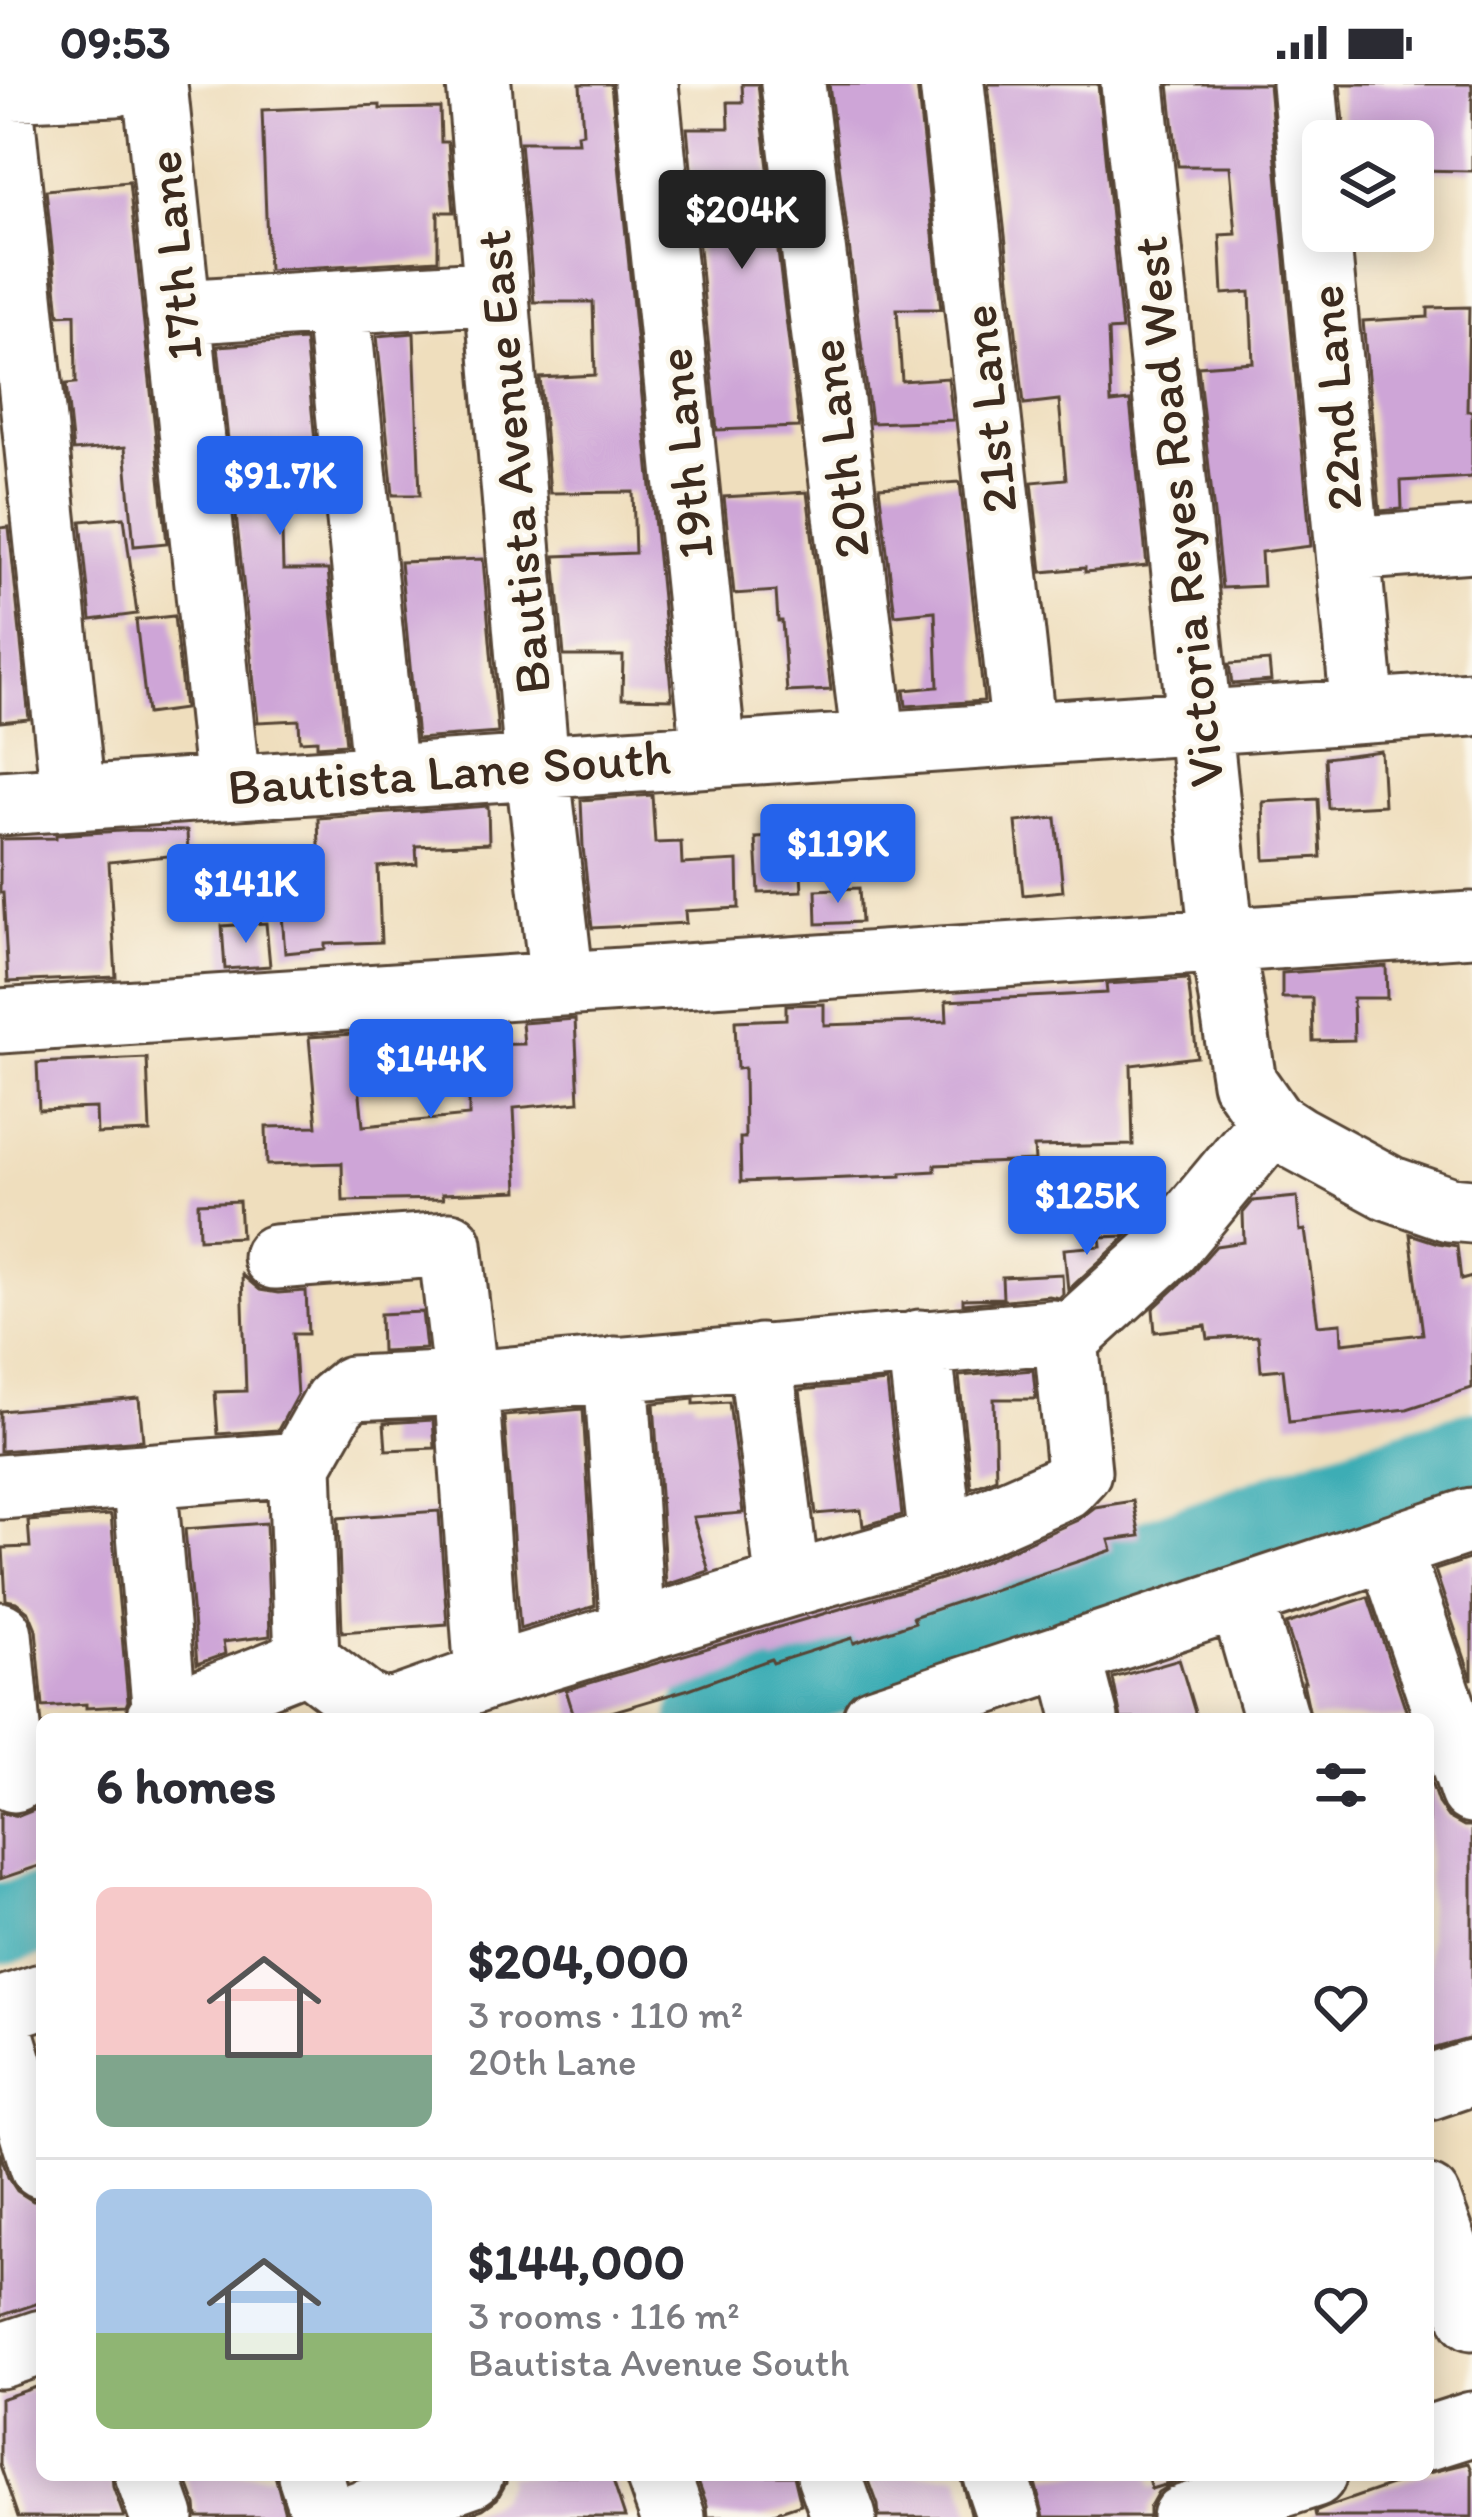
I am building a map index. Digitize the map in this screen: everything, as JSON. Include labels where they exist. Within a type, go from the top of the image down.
[{"type":"street","points":[[74,796],[0,91],[116,84]]},
{"type":"street","name":"17th Lane","points":[[155,84],[228,786]]},
{"type":"street","name":"Bautista Avenue East","points":[[479,84],[537,765],[562,983]]},
{"type":"street","name":"19th Lane","points":[[646,84],[714,753]]},
{"type":"street","name":"20th Lane","points":[[794,84],[874,743]]},
{"type":"street","name":"21st Lane","points":[[952,84],[1024,733]]},
{"type":"street","name":"Victoria Reyes Road West","points":[[1133,84],[1222,940],[1244,1082],[1272,1121]]},
{"type":"street","name":"22nd Lane","points":[[1304,84],[1363,711]]},
{"type":"street","points":[[178,313],[497,292]]},
{"type":"street","points":[[337,302],[385,776]]},
{"type":"street","points":[[1348,549],[1472,541]]},
{"type":"street","name":"Bautista Lane South","points":[[0,803],[1472,704]]},
{"type":"street","points":[[0,1022],[1472,924]]},
{"type":"street","points":[[1066,1340],[1168,1247],[1272,1121],[1388,1188],[1449,1209],[1472,1211]]},
{"type":"street","points":[[275,1257],[450,1244],[466,1383],[488,1678]]},
{"type":"street","points":[[307,1660],[300,1464],[335,1402],[352,1388],[466,1383],[1052,1332],[1066,1340]]},
{"type":"street","points":[[307,1660],[363,1703],[382,1711],[400,1708],[941,1541],[1064,1487],[1079,1471],[1066,1340]]},
{"type":"street","points":[[919,1342],[941,1541]]},
{"type":"street","points":[[760,1356],[788,1585]]},
{"type":"street","points":[[616,1370],[633,1633]]},
{"type":"street","points":[[0,1487],[300,1464]]},
{"type":"street","points":[[144,1476],[161,1713]]},
{"type":"street","points":[[908,1713],[1069,1654],[1472,1520]]},
{"type":"street","points":[[1388,1548],[1472,1793],[1434,1808]]},
{"type":"street","points":[[1241,1597],[1274,1713]]},
{"type":"street","points":[[0,1634],[19,1778]]},
{"type":"street","points":[[1069,1654],[1084,1713]]},
{"type":"street","points":[[174,1713],[307,1660]]},
{"type":"street","points":[[0,2010],[36,1998]]},
{"type":"street","points":[[0,2029],[36,2146]]},
{"type":"street","points":[[1434,2086],[1472,2073]]},
{"type":"street","points":[[1434,2211],[1466,2283]]},
{"type":"street","points":[[0,2356],[36,2344]]},
{"type":"street","points":[[1434,2436],[1472,2424]]},
{"type":"street","points":[[149,2481],[162,2517]]},
{"type":"street","points":[[312,2481],[325,2517]]},
{"type":"street","points":[[660,2481],[673,2517]]},
{"type":"street","points":[[831,2481],[844,2517]]},
{"type":"street","points":[[997,2481],[1009,2517]]},
{"type":"street","points":[[1168,2481],[1182,2517],[1295,2481]]},
{"type":"street","points":[[1327,2481],[1341,2517]]},
{"type":"street","points":[[352,2517],[470,2486]]},
{"type":"building","points":[[580,84],[611,84],[672,699],[622,698],[623,656],[564,656],[555,556],[635,553],[633,492],[550,493],[540,378],[595,375],[593,302],[534,302],[520,142],[578,142],[577,134],[583,133]]},
{"type":"building","points":[[742,84],[758,84],[799,427],[717,430],[687,128],[729,128],[728,102],[743,102]]},
{"type":"building","points":[[829,84],[917,84],[941,309],[897,309],[902,381],[948,378],[953,420],[871,423]]},
{"type":"building","points":[[988,84],[1098,84],[1122,330],[1108,331],[1111,403],[1130,401],[1147,566],[1042,572],[1032,482],[1066,479],[1059,400],[1024,404]]},
{"type":"building","points":[[1169,84],[1269,84],[1311,546],[1261,552],[1263,586],[1222,588],[1198,366],[1253,362],[1250,292],[1223,294],[1220,235],[1236,234],[1230,166],[1178,166]]},
{"type":"building","points":[[1340,84],[1472,84],[1472,171],[1434,170],[1434,120],[1344,120]]},
{"type":"building","points":[[380,105],[380,109],[440,108],[454,212],[438,212],[438,260],[268,270],[262,110]]},
{"type":"building","points":[[129,182],[167,543],[134,546],[125,447],[73,451],[66,384],[76,383],[75,314],[59,315],[46,190]]},
{"type":"building","points":[[1469,307],[1467,411],[1472,411],[1472,477],[1401,481],[1402,509],[1380,511],[1363,321],[1428,317],[1428,308]]},
{"type":"building","points":[[414,333],[420,495],[393,495],[377,336]]},
{"type":"building","points":[[305,340],[320,491],[281,493],[283,570],[328,570],[346,744],[317,746],[317,740],[300,741],[299,720],[258,722],[218,346]]},
{"type":"building","points":[[960,482],[984,701],[906,706],[904,690],[938,687],[935,611],[895,615],[879,487]]},
{"type":"building","points":[[807,492],[831,690],[787,692],[776,591],[734,594],[724,497]]},
{"type":"building","points":[[124,517],[137,614],[91,620],[81,521]]},
{"type":"building","points":[[9,527],[29,719],[0,722],[0,528]]},
{"type":"building","points":[[483,559],[498,733],[417,739],[400,562]]},
{"type":"building","points":[[174,616],[184,709],[147,714],[136,620]]},
{"type":"building","points":[[1269,661],[1271,681],[1232,684],[1229,664]]},
{"type":"building","points":[[1381,751],[1384,805],[1328,808],[1325,758]]},
{"type":"building","points":[[652,795],[655,843],[681,842],[682,864],[738,861],[739,908],[685,911],[686,923],[592,928],[581,800]]},
{"type":"building","points":[[1318,799],[1321,857],[1265,860],[1263,802]]},
{"type":"building","points":[[488,806],[489,843],[416,846],[417,864],[378,867],[381,942],[325,944],[325,949],[285,953],[279,876],[320,872],[318,818]]},
{"type":"building","points":[[1056,818],[1063,891],[1023,895],[1016,822]]},
{"type":"building","points":[[187,831],[188,854],[109,862],[116,977],[8,982],[0,839]]},
{"type":"building","points":[[799,836],[802,891],[759,893],[756,838]]},
{"type":"building","points":[[859,888],[861,922],[817,924],[816,890]]},
{"type":"building","points":[[266,923],[270,966],[225,969],[222,926]]},
{"type":"building","points":[[1386,966],[1387,998],[1353,998],[1354,1040],[1313,1041],[1312,998],[1282,998],[1282,973]]},
{"type":"building","points":[[1188,979],[1197,1057],[1131,1065],[1133,1145],[1034,1147],[1035,1161],[935,1165],[935,1171],[901,1176],[741,1182],[744,1068],[737,1069],[735,1021],[786,1019],[786,1005],[824,1004],[824,1025],[947,1021],[946,1001],[1107,993],[1106,984]]},
{"type":"building","points":[[575,1019],[579,1102],[514,1108],[518,1191],[442,1194],[443,1199],[343,1201],[342,1163],[267,1165],[266,1127],[317,1126],[309,1037],[354,1034],[363,1126],[469,1116],[469,1045],[524,1044],[522,1023]]},
{"type":"building","points":[[147,1058],[150,1132],[97,1134],[96,1108],[39,1110],[37,1063]]},
{"type":"building","points":[[1297,1197],[1318,1325],[1341,1323],[1342,1343],[1423,1334],[1410,1234],[1457,1246],[1461,1280],[1472,1277],[1472,1388],[1407,1409],[1289,1422],[1283,1369],[1261,1371],[1258,1336],[1208,1339],[1206,1326],[1155,1332],[1153,1309],[1216,1246],[1244,1242],[1243,1213],[1253,1201]]},
{"type":"building","points":[[239,1201],[241,1237],[199,1239],[198,1203]]},
{"type":"building","points":[[1127,1236],[1068,1290],[1064,1249],[1101,1246],[1100,1237]]},
{"type":"building","points":[[1062,1274],[1059,1298],[963,1304],[963,1299],[1003,1298],[1002,1277]]},
{"type":"building","points":[[242,1275],[260,1290],[306,1291],[308,1334],[293,1334],[297,1395],[278,1430],[218,1434],[215,1392],[246,1391]]},
{"type":"building","points":[[422,1312],[426,1349],[381,1351],[380,1314]]},
{"type":"building","points":[[1033,1370],[1036,1399],[994,1399],[996,1478],[971,1488],[959,1376]]},
{"type":"building","points":[[887,1382],[902,1515],[863,1526],[861,1510],[816,1514],[800,1390]]},
{"type":"building","points":[[139,1398],[143,1440],[0,1451],[0,1411]]},
{"type":"building","points":[[694,1399],[694,1404],[729,1402],[743,1513],[693,1517],[709,1571],[666,1585],[654,1403]]},
{"type":"building","points":[[583,1409],[595,1606],[520,1629],[504,1416]]},
{"type":"building","points":[[433,1420],[435,1448],[386,1450],[384,1423]]},
{"type":"building","points":[[1133,1501],[1140,1536],[1109,1540],[1112,1550],[913,1617],[915,1622],[854,1643],[852,1638],[773,1663],[771,1659],[608,1713],[573,1713],[566,1690],[951,1576],[1078,1520],[1095,1507]]},
{"type":"building","points":[[439,1511],[447,1624],[342,1632],[338,1518]]},
{"type":"building","points":[[111,1515],[128,1701],[126,1706],[43,1707],[36,1629],[29,1612],[6,1600],[3,1548],[30,1547],[28,1521]]},
{"type":"building","points":[[266,1523],[270,1636],[223,1642],[225,1654],[197,1664],[185,1529]]},
{"type":"building","points":[[1472,1558],[1472,1680],[1435,1570]]},
{"type":"building","points":[[1368,1597],[1407,1713],[1310,1713],[1286,1624]]},
{"type":"building","points":[[1179,1659],[1195,1713],[1120,1713],[1113,1678]]},
{"type":"building","points":[[1434,1791],[1448,1817],[1472,1826],[1472,2038],[1434,2048]]},
{"type":"building","points":[[34,1810],[36,1867],[0,1879],[0,1813],[19,1816]]},
{"type":"building","points":[[0,2152],[17,2191],[36,2201],[36,2304],[0,2316]]},
{"type":"building","points":[[36,2387],[36,2481],[112,2481],[124,2517],[18,2517],[0,2465],[0,2399]]},
{"type":"building","points":[[1469,2463],[1472,2517],[1316,2517],[1315,2512],[1403,2481],[1434,2481],[1434,2472]]},
{"type":"building","points":[[187,2481],[277,2481],[286,2517],[197,2517]]},
{"type":"building","points":[[613,2481],[625,2517],[460,2517],[497,2499],[506,2483]]},
{"type":"building","points":[[698,2481],[795,2481],[801,2504],[762,2517],[708,2517]]},
{"type":"building","points":[[869,2481],[962,2481],[971,2517],[879,2517]]},
{"type":"building","points":[[1035,2481],[1149,2481],[1151,2489],[1179,2481],[1158,2492],[1149,2517],[1044,2517]]},
{"type":"waterway","points":[[725,1713],[1319,1499],[1472,1451]]},
{"type":"waterway","points":[[0,1924],[36,1915]]}]
